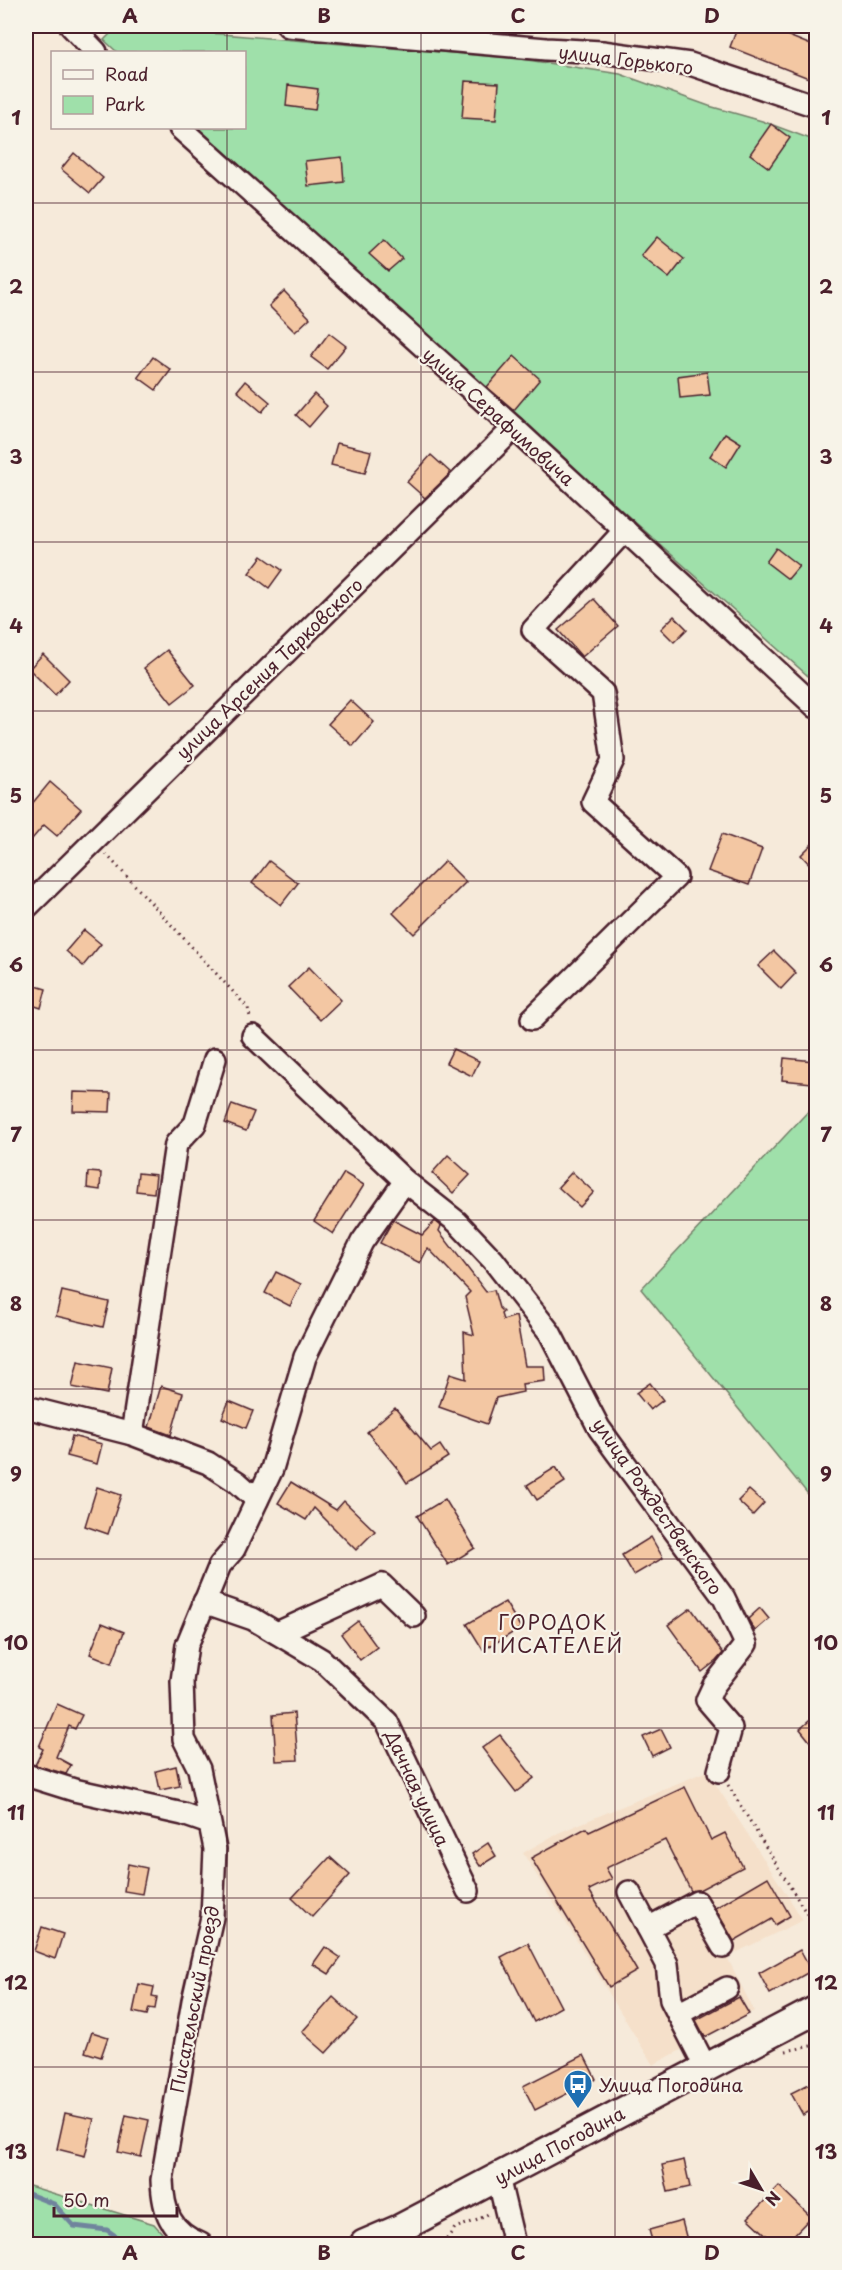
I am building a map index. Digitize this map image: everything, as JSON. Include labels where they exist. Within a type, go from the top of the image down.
[{"type":"main road","name":"улица Погодина","points":[[364,2244],[501,2190],[706,2068],[816,2010]]},
{"type":"street","points":[[71,26],[95,51]]},
{"type":"street","name":"улица Горького","points":[[288,26],[602,52],[690,64],[816,105]]},
{"type":"street","name":"улица Серафимовича","points":[[181,129],[514,428],[816,707]]},
{"type":"street","name":"улица Арсения Тарковского","points":[[26,908],[514,428]]},
{"type":"street","points":[[532,1019],[676,877],[593,802],[613,759],[603,693],[533,630],[625,530]]},
{"type":"street","name":"улица Рождественского","points":[[253,1036],[405,1181],[465,1229],[493,1260],[550,1333],[599,1428],[724,1598],[746,1644],[714,1685],[707,1700],[731,1728],[719,1771]]},
{"type":"street","points":[[132,1434],[176,1144],[195,1124],[214,1059]]},
{"type":"street","name":"Писательский проезд","points":[[201,2244],[186,2238],[171,2221],[163,2202],[162,2180],[185,2044],[212,1917],[215,1849],[199,1769],[184,1739],[182,1681],[187,1645],[220,1565],[234,1549],[272,1469],[305,1357],[362,1242],[405,1181]]},
{"type":"street","points":[[26,1407],[132,1434],[208,1463],[237,1482],[257,1500]]},
{"type":"street","points":[[277,1633],[382,1586],[414,1616]]},
{"type":"street","name":"Дачная улица","points":[[204,1602],[253,1618],[322,1660],[387,1722],[468,1891]]},
{"type":"street","points":[[26,1775],[74,1790],[183,1814],[209,1823]]},
{"type":"street","points":[[629,1892],[667,1964],[671,2000],[706,2068]]},
{"type":"street","points":[[648,1928],[697,1902],[723,1947]]},
{"type":"street","points":[[678,2014],[727,1988]]},
{"type":"street","points":[[501,2190],[514,2244]]},
{"type":"path","points":[[93,840],[248,1008],[253,1036]]},
{"type":"path","points":[[719,1771],[816,1929]]},
{"type":"path","points":[[785,2051],[816,2045]]},
{"type":"path","points":[[443,2244],[455,2228],[478,2220],[501,2190]]},
{"type":"shaded area","points":[[707,1771],[803,1920],[727,1957],[754,2011],[653,2065],[523,1853],[558,1833]]},
{"type":"green space","points":[[134,28],[514,58],[620,74],[816,141],[816,683],[485,389],[199,129],[246,129],[246,51],[116,51],[104,40],[113,31]]},
{"type":"green space","points":[[816,1103],[816,1504],[641,1289]]},
{"type":"green space","points":[[26,2185],[154,2224],[162,2233],[161,2244],[26,2244]]},
{"type":"building","points":[[738,26],[748,26],[762,31],[764,26],[816,47],[816,81],[730,47]]},
{"type":"building","points":[[465,81],[499,83],[496,120],[462,118]]},
{"type":"building","points":[[288,85],[318,89],[315,110],[286,106]]},
{"type":"building","points":[[771,124],[790,138],[769,168],[750,154]]},
{"type":"building","points":[[74,153],[103,178],[90,193],[61,169]]},
{"type":"building","points":[[342,157],[344,182],[308,186],[305,161]]},
{"type":"building","points":[[657,237],[684,259],[669,278],[641,256]]},
{"type":"building","points":[[384,240],[402,259],[388,271],[369,254]]},
{"type":"building","points":[[284,291],[310,318],[295,332],[269,306]]},
{"type":"building","points":[[329,333],[346,346],[327,369],[311,357]]},
{"type":"building","points":[[514,356],[540,379],[514,410],[487,387]]},
{"type":"building","points":[[153,357],[171,370],[156,390],[138,377]]},
{"type":"building","points":[[707,372],[710,395],[680,398],[678,376]]},
{"type":"building","points":[[245,381],[270,402],[262,412],[237,391]]},
{"type":"building","points":[[314,394],[327,406],[309,427],[296,415]]},
{"type":"building","points":[[725,433],[741,443],[726,467],[710,456]]},
{"type":"building","points":[[337,443],[371,451],[365,473],[331,465]]},
{"type":"building","points":[[431,455],[451,473],[425,498],[407,482]]},
{"type":"building","points":[[776,548],[799,566],[788,579],[766,562]]},
{"type":"building","points":[[262,556],[282,570],[269,588],[249,573]]},
{"type":"building","points":[[594,599],[618,626],[582,657],[558,630]]},
{"type":"building","points":[[674,616],[687,629],[674,642],[661,629]]},
{"type":"building","points":[[167,650],[195,685],[172,703],[144,668]]},
{"type":"building","points":[[43,654],[69,680],[55,695],[29,669]]},
{"type":"building","points":[[350,700],[374,722],[353,746],[328,724]]},
{"type":"building","points":[[50,782],[81,809],[57,836],[44,825],[26,846],[26,811]]},
{"type":"building","points":[[722,834],[762,849],[749,885],[708,871]]},
{"type":"building","points":[[816,840],[816,871],[801,855]]},
{"type":"building","points":[[269,861],[298,883],[281,905],[252,883]]},
{"type":"building","points":[[445,861],[466,882],[414,934],[393,913]]},
{"type":"building","points":[[84,930],[101,944],[83,966],[66,951]]},
{"type":"building","points":[[774,951],[796,973],[781,989],[758,966]]},
{"type":"building","points":[[309,967],[341,1000],[320,1020],[288,987]]},
{"type":"building","points":[[26,983],[46,989],[41,1008],[26,1003]]},
{"type":"building","points":[[453,1049],[479,1061],[472,1076],[446,1063]]},
{"type":"building","points":[[784,1058],[814,1061],[812,1083],[782,1080]]},
{"type":"building","points":[[74,1092],[111,1093],[110,1112],[73,1111]]},
{"type":"building","points":[[232,1104],[254,1112],[246,1131],[225,1123]]},
{"type":"building","points":[[448,1155],[470,1175],[453,1193],[432,1173]]},
{"type":"building","points":[[88,1172],[101,1173],[100,1190],[87,1188]]},
{"type":"building","points":[[572,1172],[594,1192],[580,1207],[558,1187]]},
{"type":"building","points":[[138,1173],[156,1175],[154,1193],[136,1191]]},
{"type":"building","points":[[344,1173],[364,1185],[333,1234],[314,1221]]},
{"type":"building","points":[[393,1220],[422,1235],[435,1221],[441,1226],[439,1231],[486,1292],[494,1290],[499,1308],[503,1312],[501,1314],[503,1320],[516,1316],[525,1366],[544,1366],[545,1381],[522,1384],[523,1392],[496,1398],[487,1424],[439,1407],[450,1374],[466,1379],[464,1332],[474,1335],[465,1297],[470,1292],[428,1248],[420,1263],[380,1243]]},
{"type":"building","points":[[276,1272],[301,1284],[290,1306],[265,1293]]},
{"type":"building","points":[[62,1291],[109,1302],[103,1327],[56,1316]]},
{"type":"building","points":[[78,1361],[112,1368],[107,1394],[72,1387]]},
{"type":"building","points":[[650,1383],[663,1400],[650,1410],[636,1393]]},
{"type":"building","points":[[161,1386],[183,1393],[171,1435],[149,1427]]},
{"type":"building","points":[[229,1401],[253,1411],[246,1428],[222,1418]]},
{"type":"building","points":[[395,1408],[431,1451],[440,1445],[448,1457],[407,1483],[367,1432]]},
{"type":"building","points":[[72,1436],[102,1444],[97,1464],[67,1456]]},
{"type":"building","points":[[556,1467],[565,1482],[537,1500],[527,1485]]},
{"type":"building","points":[[291,1482],[336,1510],[344,1501],[375,1531],[356,1550],[314,1508],[306,1520],[278,1503]]},
{"type":"building","points":[[97,1487],[121,1495],[108,1534],[85,1526]]},
{"type":"building","points":[[749,1490],[764,1503],[753,1515],[738,1501]]},
{"type":"building","points":[[445,1499],[475,1548],[448,1565],[417,1516]]},
{"type":"building","points":[[651,1537],[663,1558],[634,1575],[622,1555]]},
{"type":"building","points":[[505,1602],[521,1628],[483,1650],[467,1624]]},
{"type":"building","points":[[691,1608],[723,1653],[702,1672],[668,1625]]},
{"type":"building","points":[[760,1608],[769,1619],[755,1631],[748,1619]]},
{"type":"building","points":[[358,1621],[377,1647],[360,1660],[341,1634]]},
{"type":"building","points":[[102,1623],[124,1632],[112,1663],[90,1654]]},
{"type":"building","points":[[57,1704],[82,1715],[75,1729],[69,1726],[56,1757],[71,1765],[66,1774],[35,1765],[43,1749],[39,1747]]},
{"type":"building","points":[[294,1713],[298,1760],[276,1761],[273,1715]]},
{"type":"building","points":[[816,1715],[816,1749],[800,1729]]},
{"type":"building","points":[[661,1729],[670,1747],[652,1756],[643,1737]]},
{"type":"building","points":[[500,1735],[534,1778],[516,1792],[482,1748]]},
{"type":"building","points":[[176,1766],[180,1786],[160,1790],[156,1771]]},
{"type":"building","points":[[685,1787],[711,1840],[725,1833],[743,1867],[699,1890],[691,1891],[665,1840],[606,1868],[612,1879],[589,1890],[637,1971],[609,1987],[531,1858],[586,1828],[589,1832]]},
{"type":"building","points":[[488,1843],[496,1856],[480,1866],[472,1854]]},
{"type":"building","points":[[330,1857],[350,1875],[312,1917],[292,1898]]},
{"type":"building","points":[[128,1864],[147,1868],[142,1894],[124,1891]]},
{"type":"building","points":[[768,1877],[790,1916],[775,1925],[772,1919],[734,1941],[715,1908]]},
{"type":"building","points":[[42,1927],[63,1934],[55,1959],[34,1951]]},
{"type":"building","points":[[528,1943],[561,2007],[534,2022],[501,1957]]},
{"type":"building","points":[[325,1947],[341,1958],[329,1974],[313,1964]]},
{"type":"building","points":[[800,1950],[811,1971],[770,1994],[759,1973]]},
{"type":"building","points":[[139,1984],[154,1987],[152,1996],[157,1997],[155,2009],[149,2008],[147,2015],[133,2012]]},
{"type":"building","points":[[333,1997],[357,2019],[326,2053],[302,2032]]},
{"type":"building","points":[[739,1997],[749,2014],[705,2037],[696,2020]]},
{"type":"building","points":[[92,2032],[108,2037],[101,2057],[85,2052]]},
{"type":"building","points":[[584,2055],[596,2079],[535,2110],[523,2086]]},
{"type":"building","points":[[809,2084],[816,2098],[816,2108],[803,2115],[791,2093]]},
{"type":"building","points":[[65,2113],[94,2119],[85,2156],[57,2149]]},
{"type":"building","points":[[126,2115],[149,2120],[141,2157],[118,2152]]},
{"type":"building","points":[[684,2160],[690,2187],[668,2192],[662,2165]]},
{"type":"building","points":[[779,2186],[811,2217],[785,2244],[776,2244],[748,2218]]},
{"type":"building","points":[[682,2221],[688,2244],[653,2244],[649,2230]]},
{"type":"waterway","points":[[26,2193],[54,2204],[74,2226],[107,2230],[127,2244]]},
{"type":"place","name":"Улица Погодина","points":[[578,2110]]},
{"type":"district","name":"ГОРОДОК ПИСАТЕЛЕЙ","points":[[553,1634]]}]
